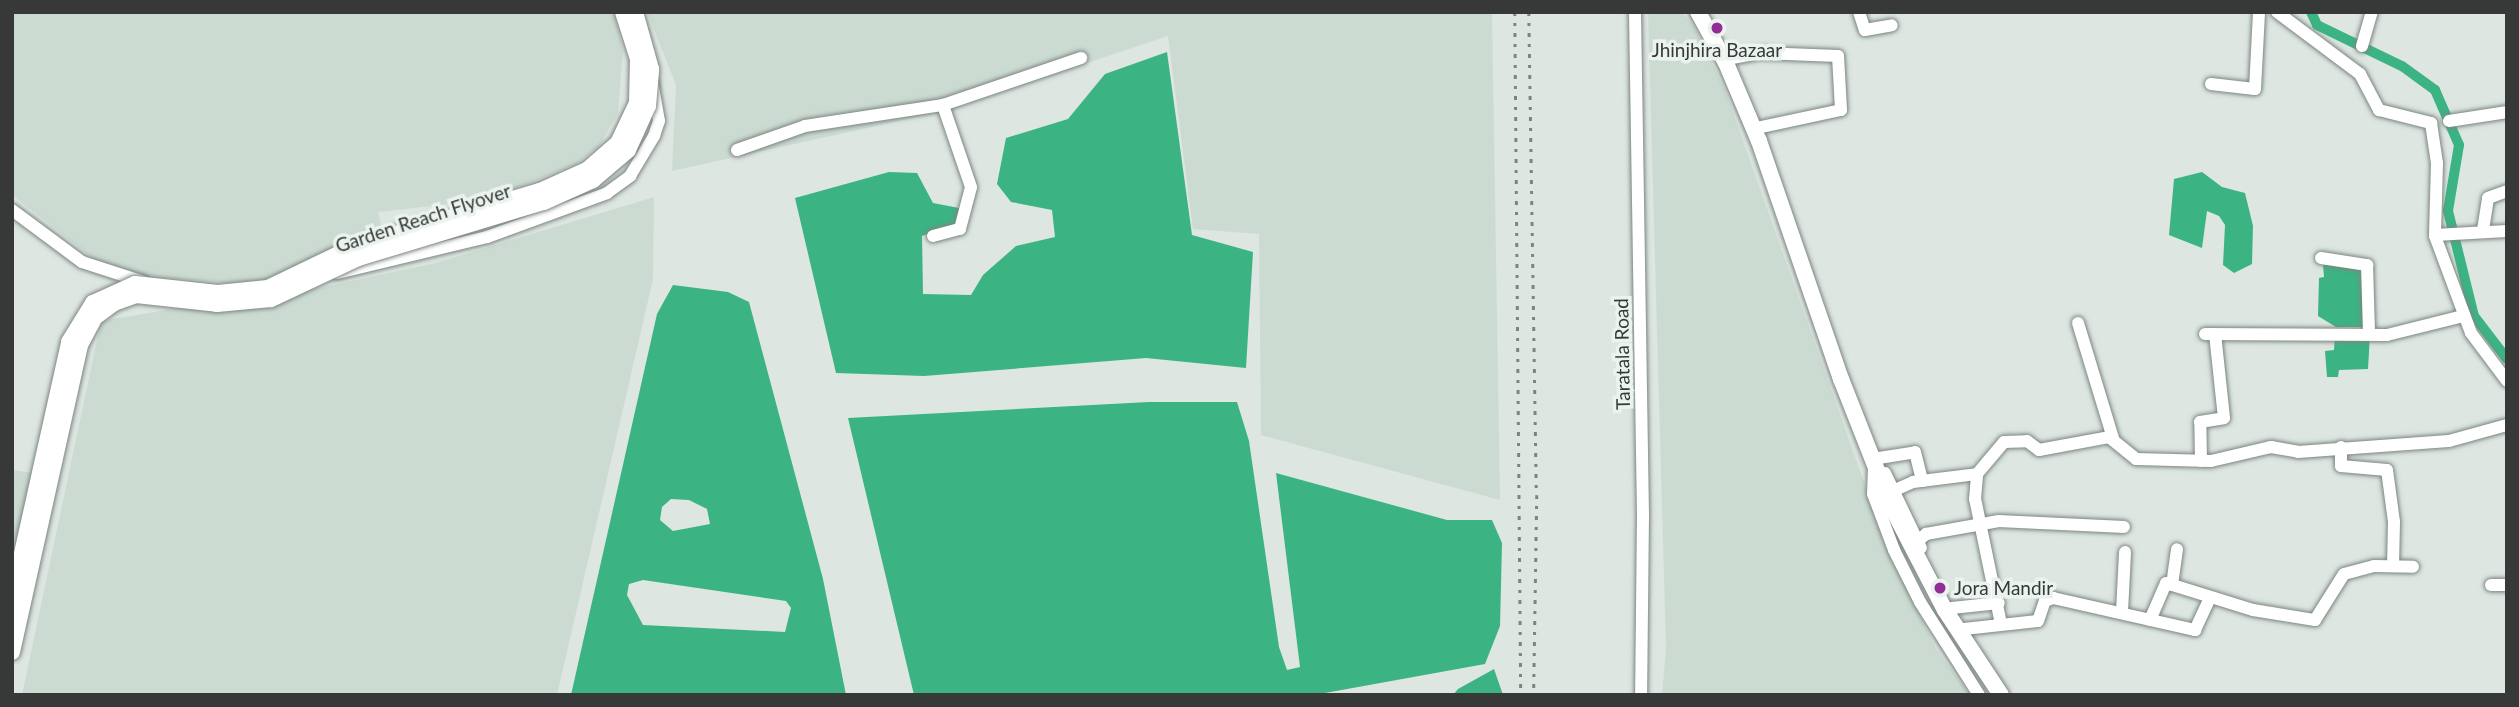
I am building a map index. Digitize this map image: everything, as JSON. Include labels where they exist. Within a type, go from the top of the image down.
[{"type":"main road","name":"Garden Reach Flyover","points":[[12,598],[69,342],[93,303],[117,288],[144,283],[218,293],[268,288],[354,247],[540,191],[587,170],[618,143],[637,103],[638,58],[623,12]]},
{"type":"main road","name":"Garden Reach Flyover","points":[[12,652],[80,345],[95,317],[114,303],[136,295],[225,305],[271,299],[358,258],[544,202],[593,180],[628,150],[648,106],[651,68],[633,12]]},
{"type":"main road","points":[[1698,12],[1726,63],[1759,141],[1894,504],[1945,610],[2001,695]]},
{"type":"main road","points":[[1706,12],[1732,58],[1761,127],[1879,466]]},
{"type":"street","points":[[12,210],[96,269],[153,285],[216,293],[260,293],[487,237],[607,193],[630,176],[645,155],[659,121],[658,101],[633,12]]},
{"type":"street","name":"Taratala Road","points":[[1635,12],[1643,514],[1641,695]]},
{"type":"street","points":[[1859,12],[1865,30],[1892,25]]},
{"type":"street","points":[[2211,84],[2255,89],[2259,12]]},
{"type":"street","points":[[2277,12],[2360,74],[2379,110],[2431,123],[2437,163],[2437,234],[2463,316],[2477,343],[2507,381]]},
{"type":"street","points":[[2362,46],[2372,12]]},
{"type":"street","points":[[1732,58],[1762,53],[1838,56],[1841,110],[1761,127]]},
{"type":"street","points":[[737,150],[805,126],[943,105],[1082,58]]},
{"type":"street","points":[[933,236],[960,229],[971,187],[943,105]]},
{"type":"street","points":[[2449,121],[2507,113]]},
{"type":"street","points":[[2483,230],[2488,198],[2507,191]]},
{"type":"street","points":[[2437,234],[2507,231]]},
{"type":"street","points":[[2321,258],[2367,265],[2369,334]]},
{"type":"street","points":[[2201,461],[2200,422],[2224,418],[2210,334],[2402,333],[2463,316]]},
{"type":"street","points":[[2078,323],[2113,438],[2136,459],[2201,461],[2228,459],[2271,447],[2298,452],[2449,441],[2507,425]]},
{"type":"street","points":[[2001,624],[1999,603],[1975,501],[1977,474],[2004,442],[2027,441],[2039,450],[2113,438]]},
{"type":"street","points":[[2341,447],[2341,466],[2387,470],[2394,522],[2393,566]]},
{"type":"street","points":[[1922,481],[1915,452],[1879,466],[1873,494],[1894,550],[1920,602],[1979,695]]},
{"type":"street","points":[[1977,474],[1922,481],[1894,504],[1918,541],[1964,629],[2009,695]]},
{"type":"street","points":[[1918,541],[1926,534],[2007,520],[2124,527]]},
{"type":"street","points":[[2172,584],[2177,549]]},
{"type":"street","points":[[2122,612],[2125,552]]},
{"type":"street","points":[[2150,620],[2165,583],[2210,598],[2315,620],[2344,574],[2393,566],[2413,567]]},
{"type":"street","points":[[2491,585],[2507,585]]},
{"type":"street","points":[[1964,629],[2038,621],[2050,598],[2195,630],[2210,598]]},
{"type":"street","points":[[1952,608],[1999,603]]},
{"type":"shaded area","points":[[12,12],[614,12],[623,52],[618,113],[599,146],[576,164],[486,200],[378,212],[383,232],[256,285],[154,277],[99,263],[12,195]]},
{"type":"shaded area","points":[[647,12],[1492,12],[1500,500],[1261,435],[1259,234],[1193,229],[1168,36],[944,111],[672,171],[676,85]]},
{"type":"shaded area","points":[[1648,12],[1682,12],[1696,30],[1725,90],[1887,547],[1936,649],[1970,695],[1662,695],[1666,648]]},
{"type":"shaded area","points":[[1167,52],[1192,235],[1253,252],[1246,368],[1146,358],[924,376],[836,373],[795,198],[889,172],[917,173],[933,203],[959,208],[957,224],[922,236],[923,294],[971,295],[983,275],[1016,246],[1055,237],[1052,210],[1011,202],[997,184],[1006,138],[1068,119],[1105,74]]},
{"type":"shaded area","points":[[2202,172],[2222,187],[2245,193],[2253,226],[2252,264],[2234,273],[2223,265],[2225,225],[2219,216],[2207,211],[2202,248],[2169,235],[2174,179]]},
{"type":"shaded area","points":[[654,197],[653,279],[557,695],[22,695],[101,321],[219,301],[263,300],[436,263]]},
{"type":"shaded area","points":[[2353,264],[2368,272],[2366,327],[2336,327],[2318,316],[2319,278],[2324,277],[2323,265]]},
{"type":"shaded area","points":[[673,285],[728,292],[749,302],[823,579],[846,695],[571,695],[657,314]],"holes":[[[671,499],[689,500],[707,509],[710,524],[673,531],[660,520],[662,507]],[[643,580],[786,601],[791,608],[785,632],[643,625],[627,595],[629,584]]]},
{"type":"shaded area","points":[[2335,333],[2370,335],[2368,369],[2339,370],[2338,377],[2327,377],[2325,351],[2334,350]]},
{"type":"shaded area","points":[[1149,402],[1237,402],[1249,441],[1279,647],[1287,670],[1300,667],[1276,473],[1447,520],[1492,520],[1502,543],[1500,626],[1485,664],[1314,695],[914,695],[848,418]]},
{"type":"shaded area","points":[[12,470],[34,473],[12,574]]},
{"type":"shaded area","points":[[1494,669],[1503,695],[1453,695],[1458,689]]},
{"type":"waterway","points":[[2311,12],[2317,25],[2402,66],[2435,90],[2459,145],[2448,211],[2474,316],[2507,359]]},
{"type":"railway","points":[[1515,12],[1521,695]]},
{"type":"railway","points":[[1529,12],[1537,495],[1534,695]]},
{"type":"place","name":"Jhinjhira Bazaar","points":[[1717,28]]},
{"type":"place","name":"Jora Mandir","points":[[1940,588]]}]
